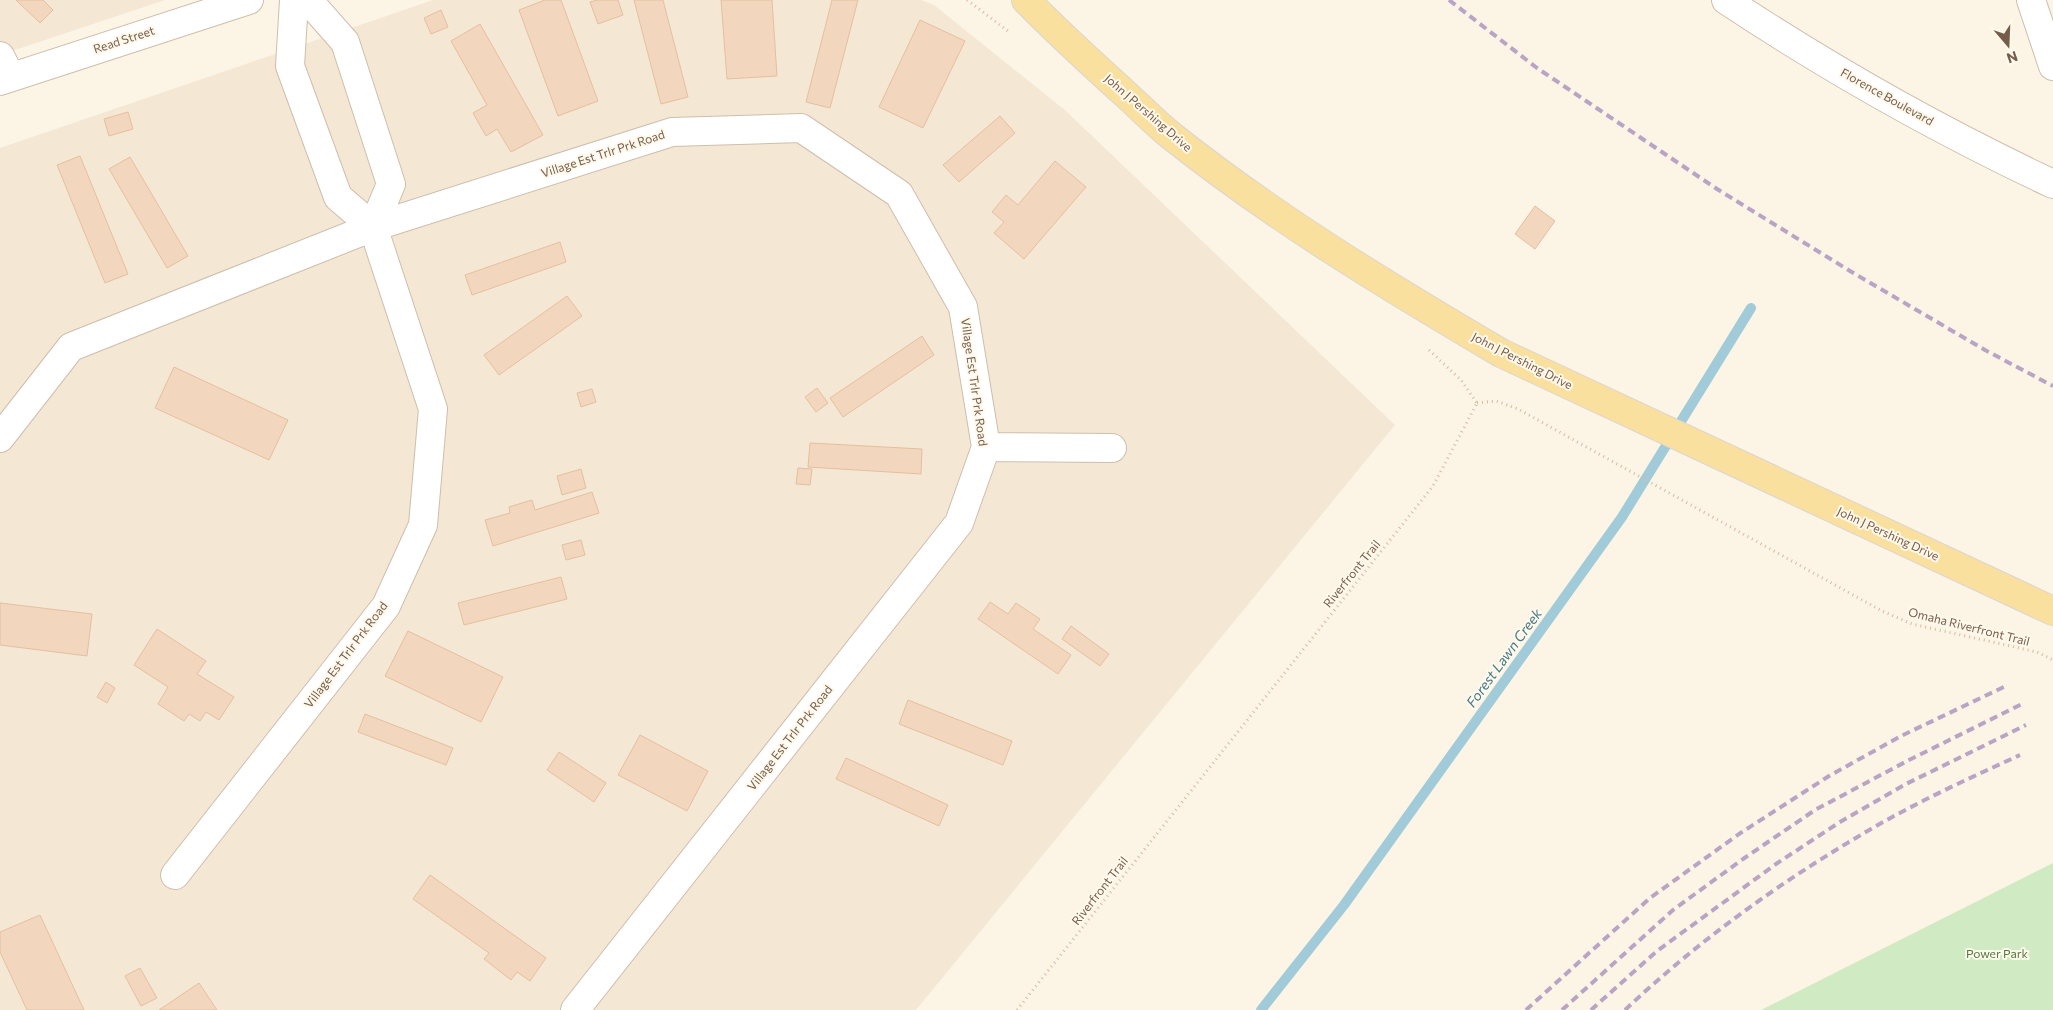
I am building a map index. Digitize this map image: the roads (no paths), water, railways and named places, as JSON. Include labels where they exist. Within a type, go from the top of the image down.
[{"type":"main road","points":[[1006,0],[1061,36]]},
{"type":"main road","name":"John J Pershing Drive","points":[[1026,0],[1061,36],[1169,134],[1291,224],[1371,276],[1501,353],[2053,611]]},
{"type":"street","name":"Read Street","points":[[4,71],[248,0]]},
{"type":"street","points":[[294,0],[290,66],[338,197],[373,227],[391,184],[345,42],[308,0]]},
{"type":"street","name":"Florence Boulevard","points":[[1726,0],[1782,37],[1892,101],[2051,175]]},
{"type":"street","points":[[2031,0],[2053,66]]},
{"type":"street","name":"Village Est Trlr Prk Road","points":[[0,438],[71,347],[373,227],[672,132],[801,128],[899,194],[962,307],[986,447],[959,523],[575,1010]]},
{"type":"street","name":"Village Est Trlr Prk Road","points":[[175,875],[386,606],[423,525],[433,409],[373,227]]},
{"type":"street","points":[[986,447],[1112,448]]},
{"type":"waterway","name":"Forest Lawn Creek","points":[[1261,1010],[1344,905],[1622,517],[1751,308]]},
{"type":"railway","points":[[1449,0],[1537,68],[1717,189],[1850,271],[1985,350],[2053,386]]},
{"type":"railway","points":[[1526,1010],[1650,898],[1739,834],[1829,776],[1901,736],[2008,685]]},
{"type":"railway","points":[[1562,1010],[1673,910],[1815,810],[1909,760],[2024,703]]},
{"type":"railway","points":[[1591,1010],[1657,951],[1776,864],[1840,822],[1906,784],[2026,725]]},
{"type":"railway","points":[[1625,1010],[1712,935],[1806,869],[1871,829],[1908,809],[2020,755]]},
{"type":"park label","name":"Power Park","points":[[1997,954]]}]
